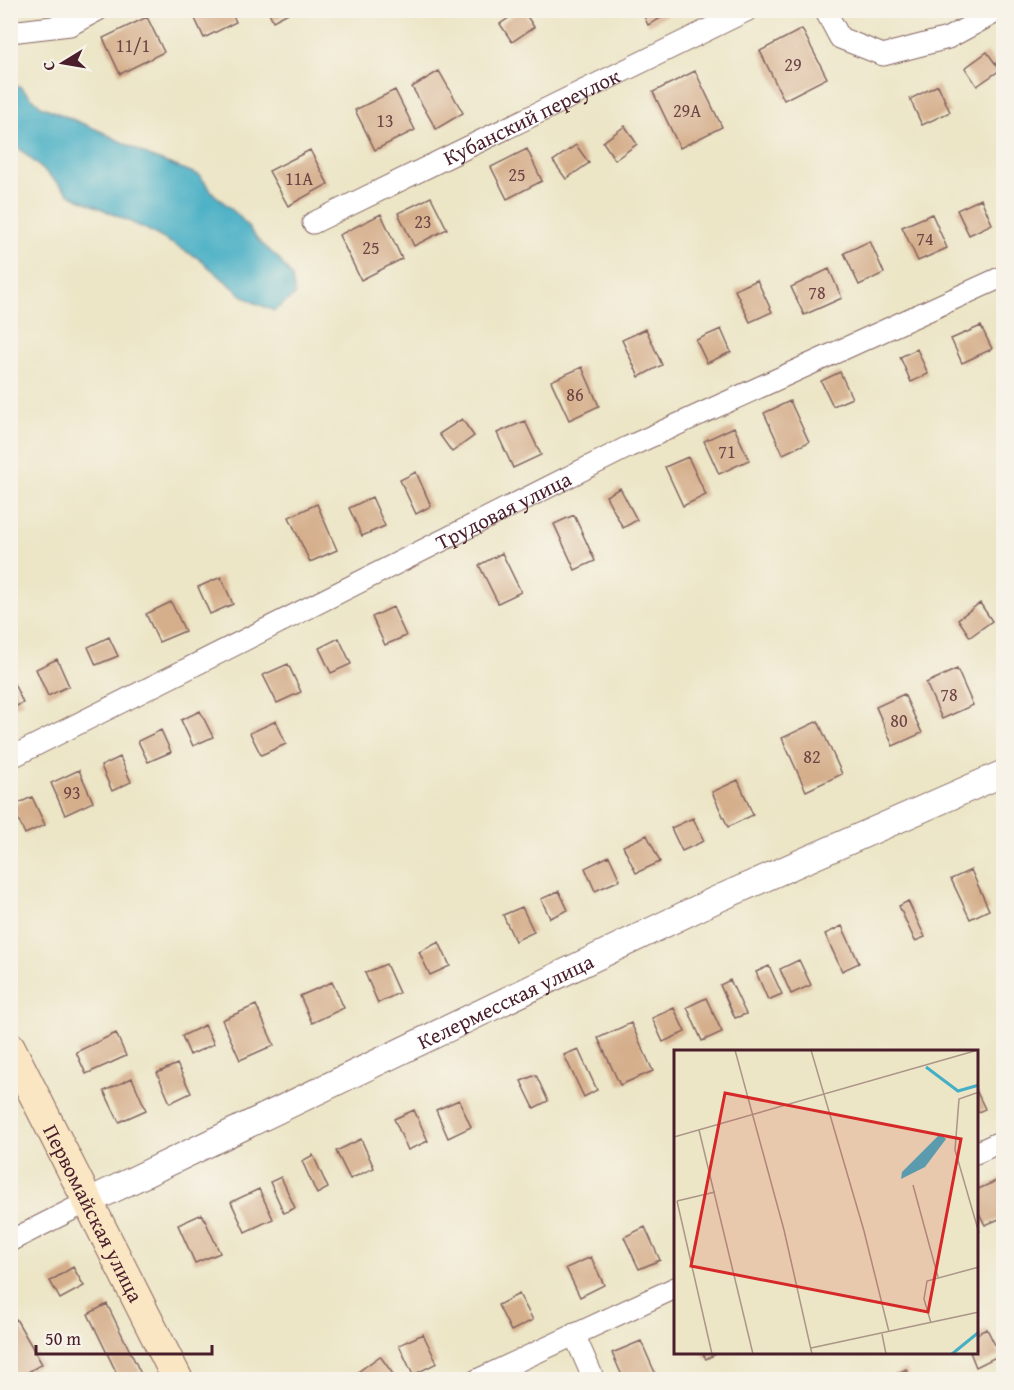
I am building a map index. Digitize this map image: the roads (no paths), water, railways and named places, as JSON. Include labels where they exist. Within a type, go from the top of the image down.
[{"type":"main road","name":"Первомайская улица","points":[[10,1047],[178,1380]]},
{"type":"street","points":[[10,32],[70,25],[98,10]]},
{"type":"street","name":"Кубанский переулок","points":[[313,223],[748,10]]},
{"type":"street","points":[[825,10],[840,38],[884,55],[948,38],[1000,10]]},
{"type":"street","name":"Трудовая улица","points":[[10,758],[627,447],[1004,276]]},
{"type":"street","name":"Келермесская улица","points":[[10,1241],[713,901],[1004,772]]},
{"type":"street","points":[[978,1152],[1004,1140]]},
{"type":"street","points":[[477,1380],[674,1288]]},
{"type":"street","points":[[574,1334],[594,1380]]},
{"type":"water","points":[[19,86],[41,106],[100,131],[151,157],[199,175],[213,193],[239,216],[261,243],[278,258],[292,277],[295,295],[274,311],[253,302],[198,258],[146,229],[71,195],[11,141],[11,88]]}]
